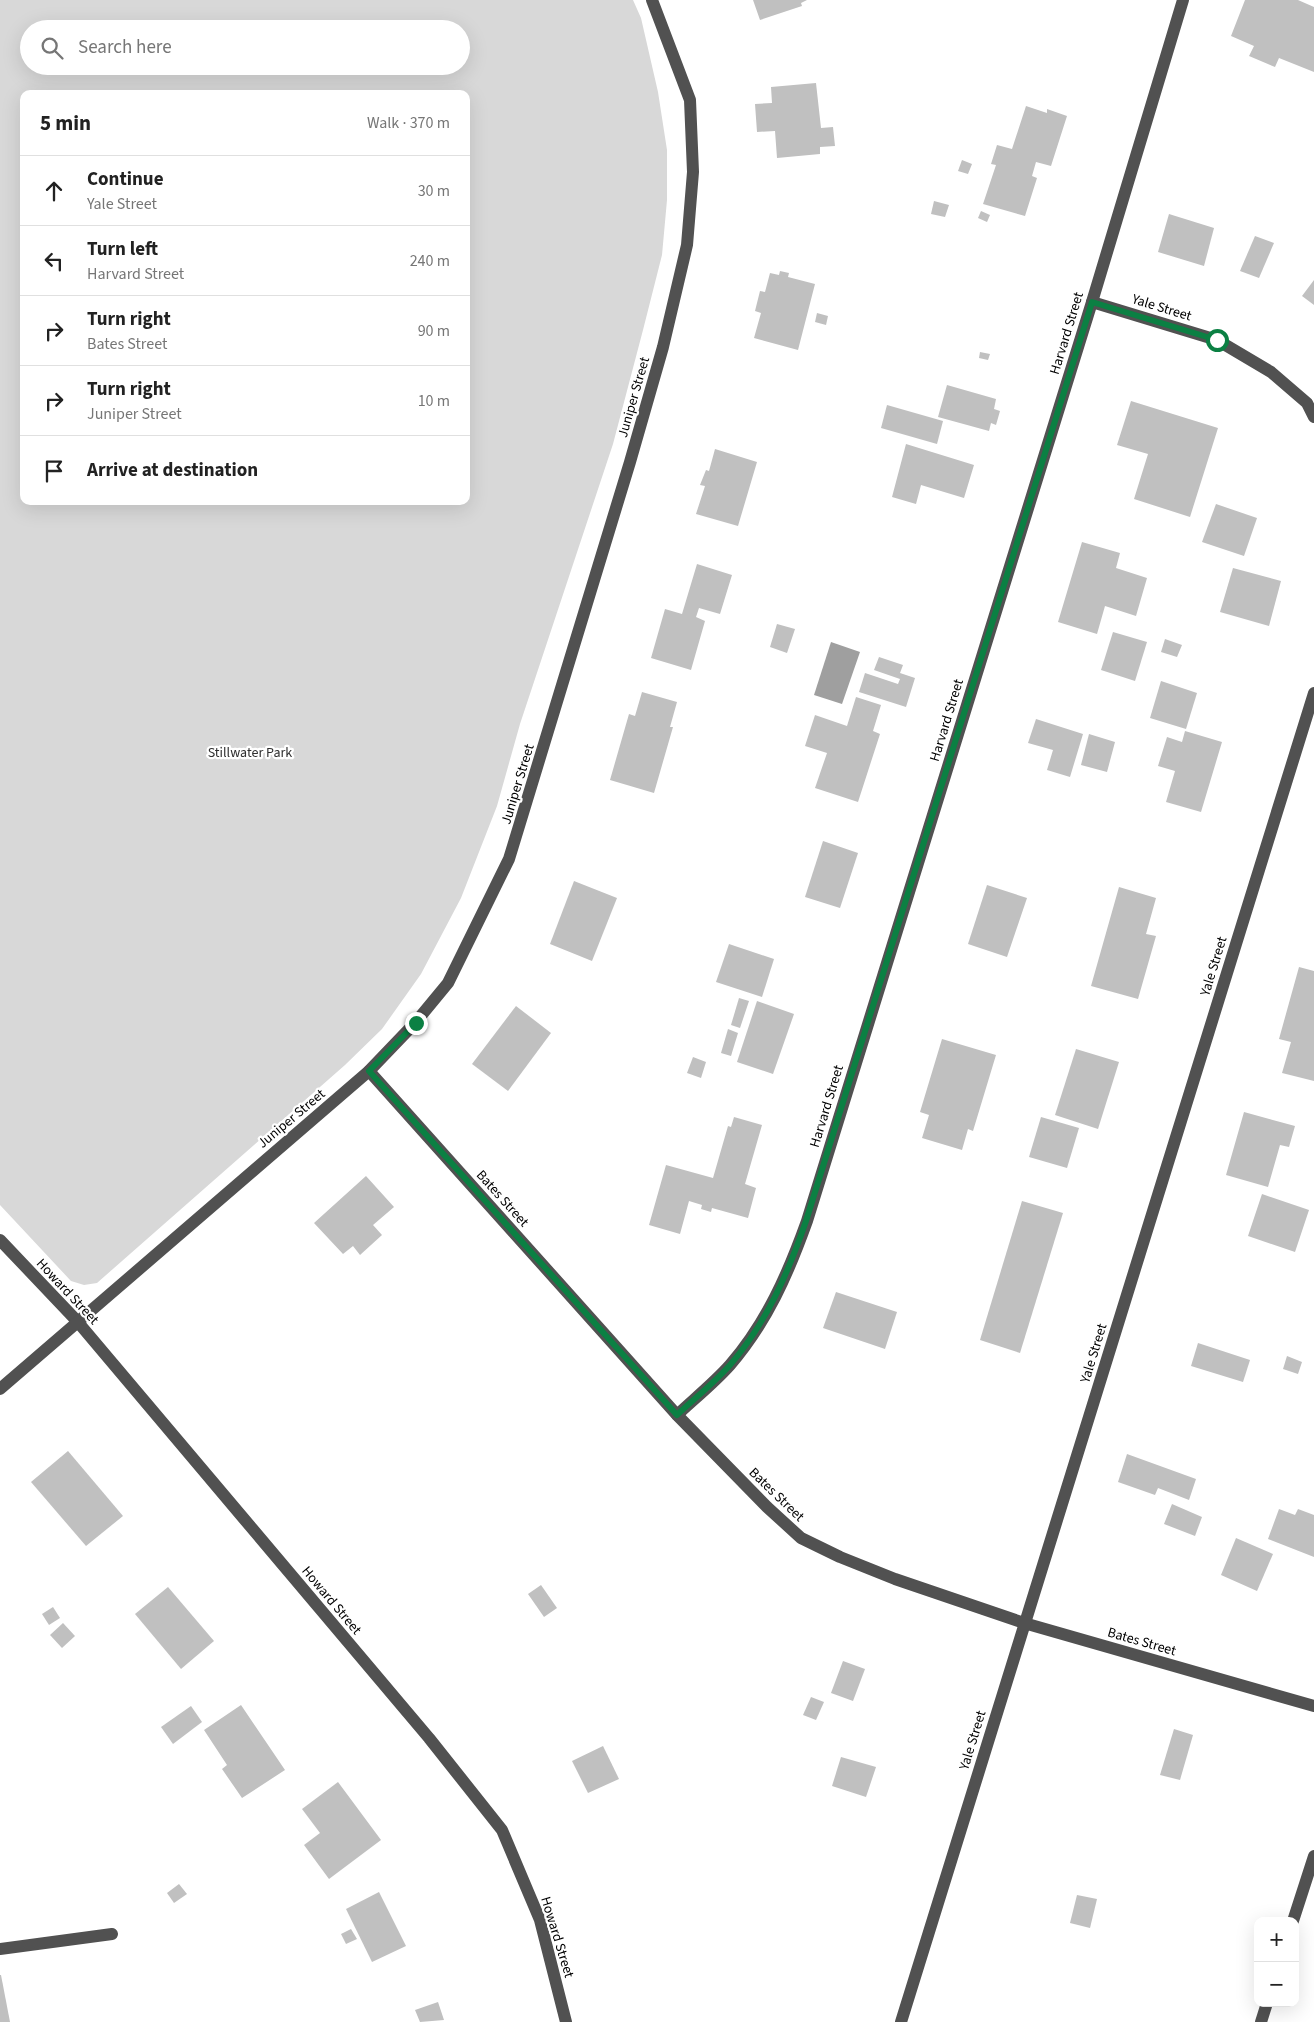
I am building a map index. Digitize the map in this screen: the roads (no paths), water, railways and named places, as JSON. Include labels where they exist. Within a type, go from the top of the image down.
[{"type":"street","name":"Juniper Street","points":[[0,1389],[369,1071],[416,1023],[448,983],[510,859],[625,481],[663,347],[687,245],[693,172],[690,100],[652,0]]},
{"type":"street","name":"Harvard Street","points":[[677,1415],[730,1366],[768,1314],[789,1271],[810,1211],[1092,302],[1183,0]]},
{"type":"street","name":"Yale Street","points":[[1092,302],[1217,340],[1271,372],[1307,403],[1314,417]]},
{"type":"street","name":"Yale Street","points":[[901,2022],[1314,693]]},
{"type":"street","name":"Bates Street","points":[[369,1071],[677,1415],[766,1507],[801,1538],[840,1557],[895,1579],[1024,1623],[1314,1706]]},
{"type":"street","name":"Howard Street","points":[[0,1240],[77,1321],[429,1738],[502,1830],[540,1920],[566,2022]]},
{"type":"street","points":[[1295,1917],[1314,1856]]},
{"type":"street","points":[[0,1949],[112,1934]]},
{"type":"street","points":[[1261,2022],[1266,2007]]},
{"type":"park label","name":"Stillwater Park","points":[[250,752]]}]
